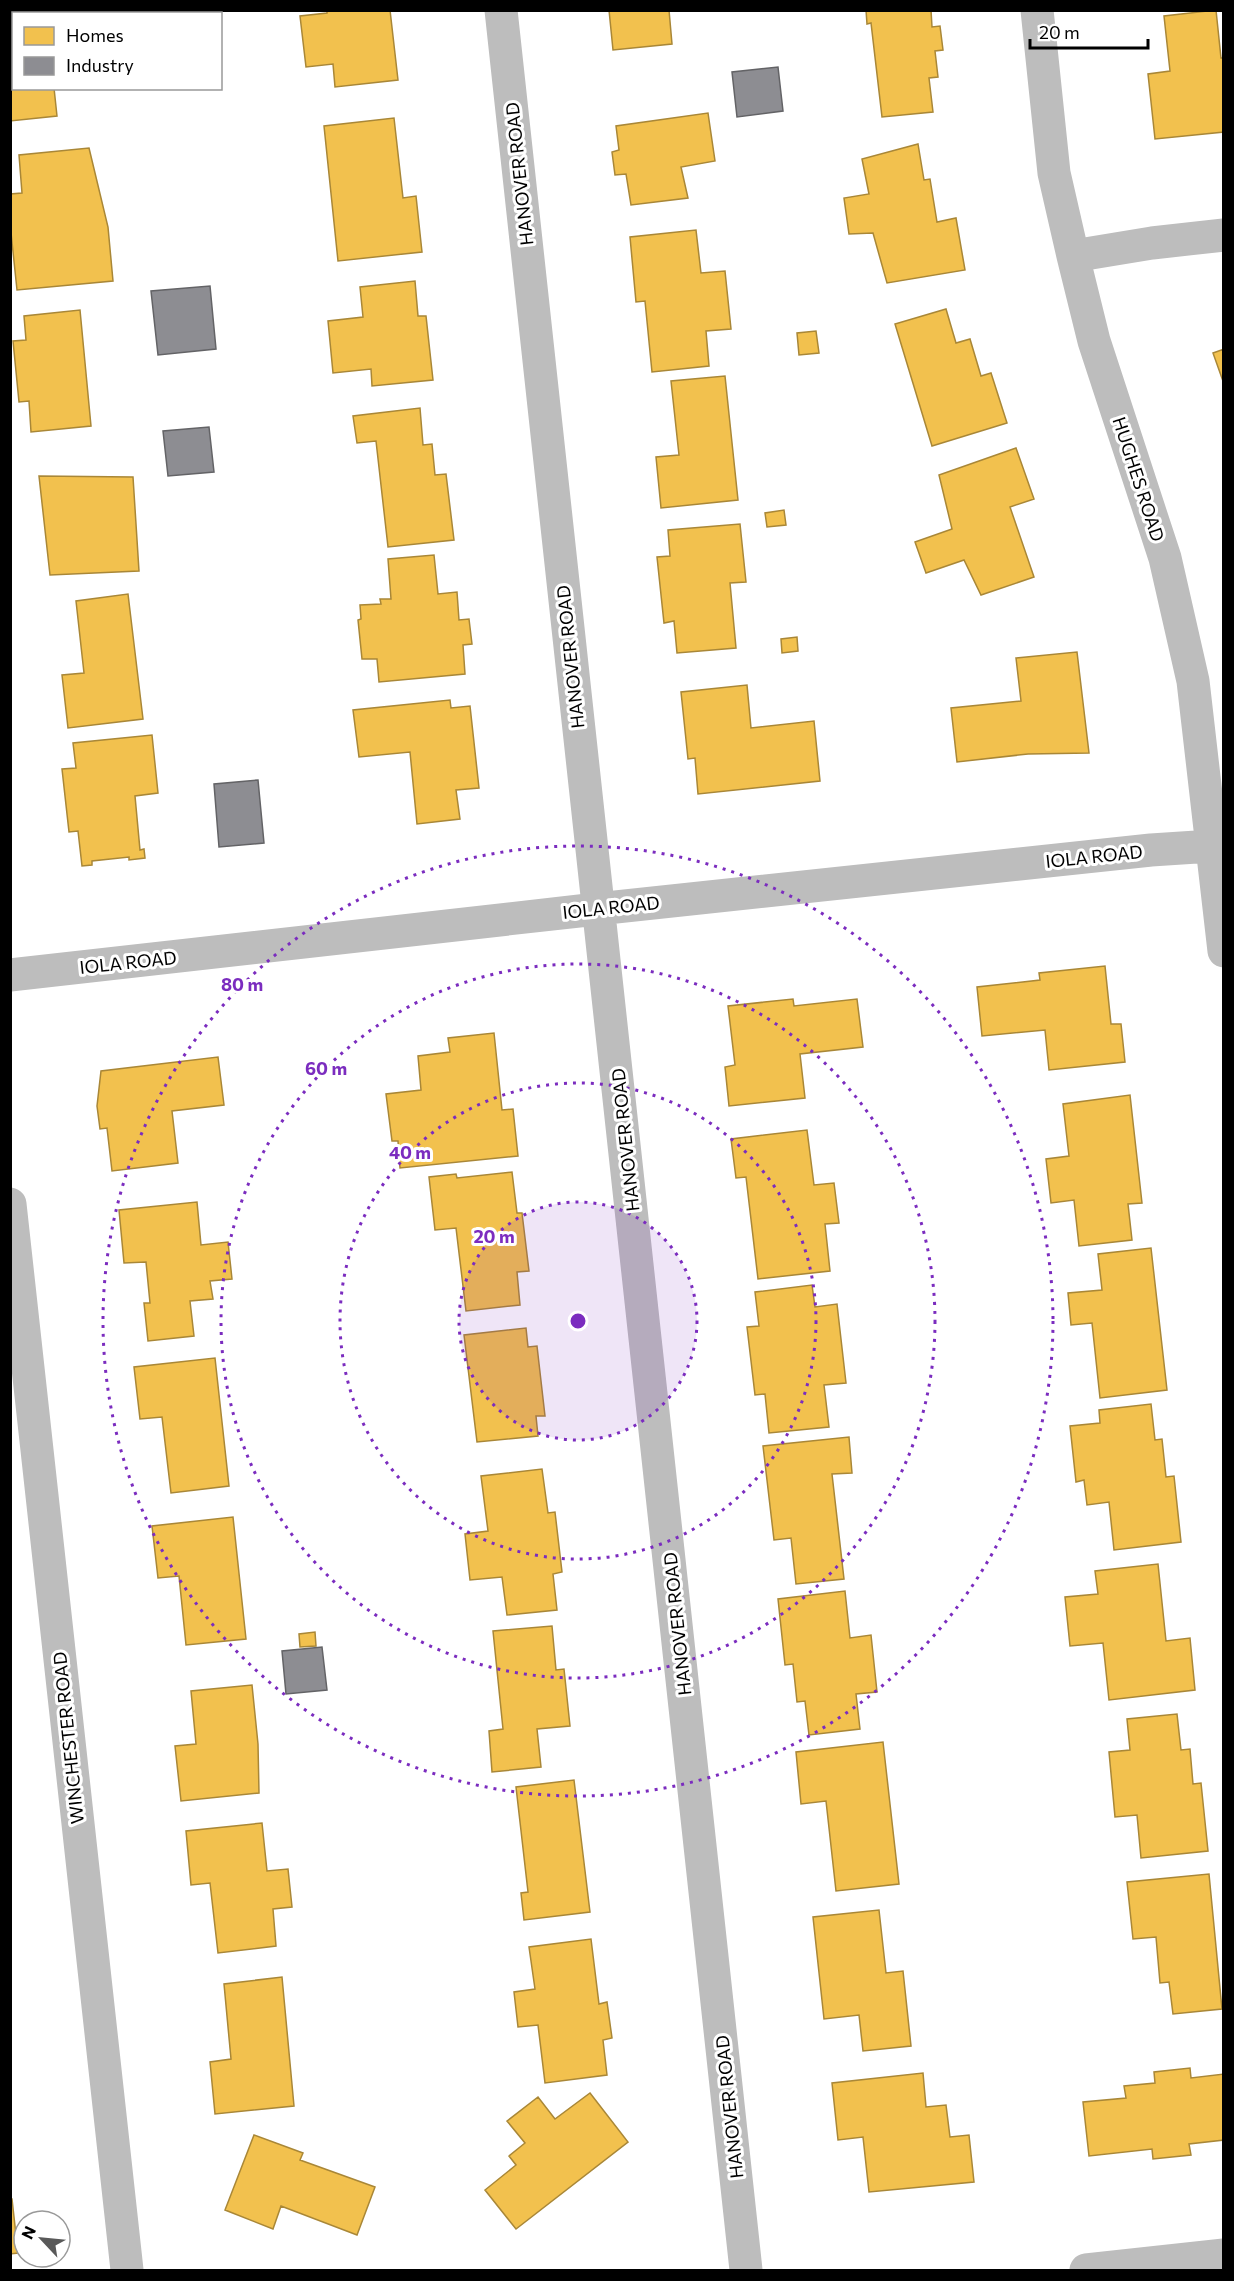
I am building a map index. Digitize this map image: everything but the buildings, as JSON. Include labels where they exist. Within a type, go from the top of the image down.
[{"type":"street","name":"HANOVER ROAD","points":[[501,10],[746,2271]]},
{"type":"street","name":"HUGHES ROAD","points":[[1037,10],[1054,174],[1073,256],[1094,341],[1166,558],[1193,681],[1224,951]]},
{"type":"street","points":[[1073,256],[1152,243],[1224,235]]},
{"type":"street","name":"IOLA ROAD","points":[[10,975],[597,909],[1212,846]]},
{"type":"street","name":"WINCHESTER ROAD","points":[[10,1204],[127,2271]]},
{"type":"street","points":[[1086,2271],[1224,2255]]}]
